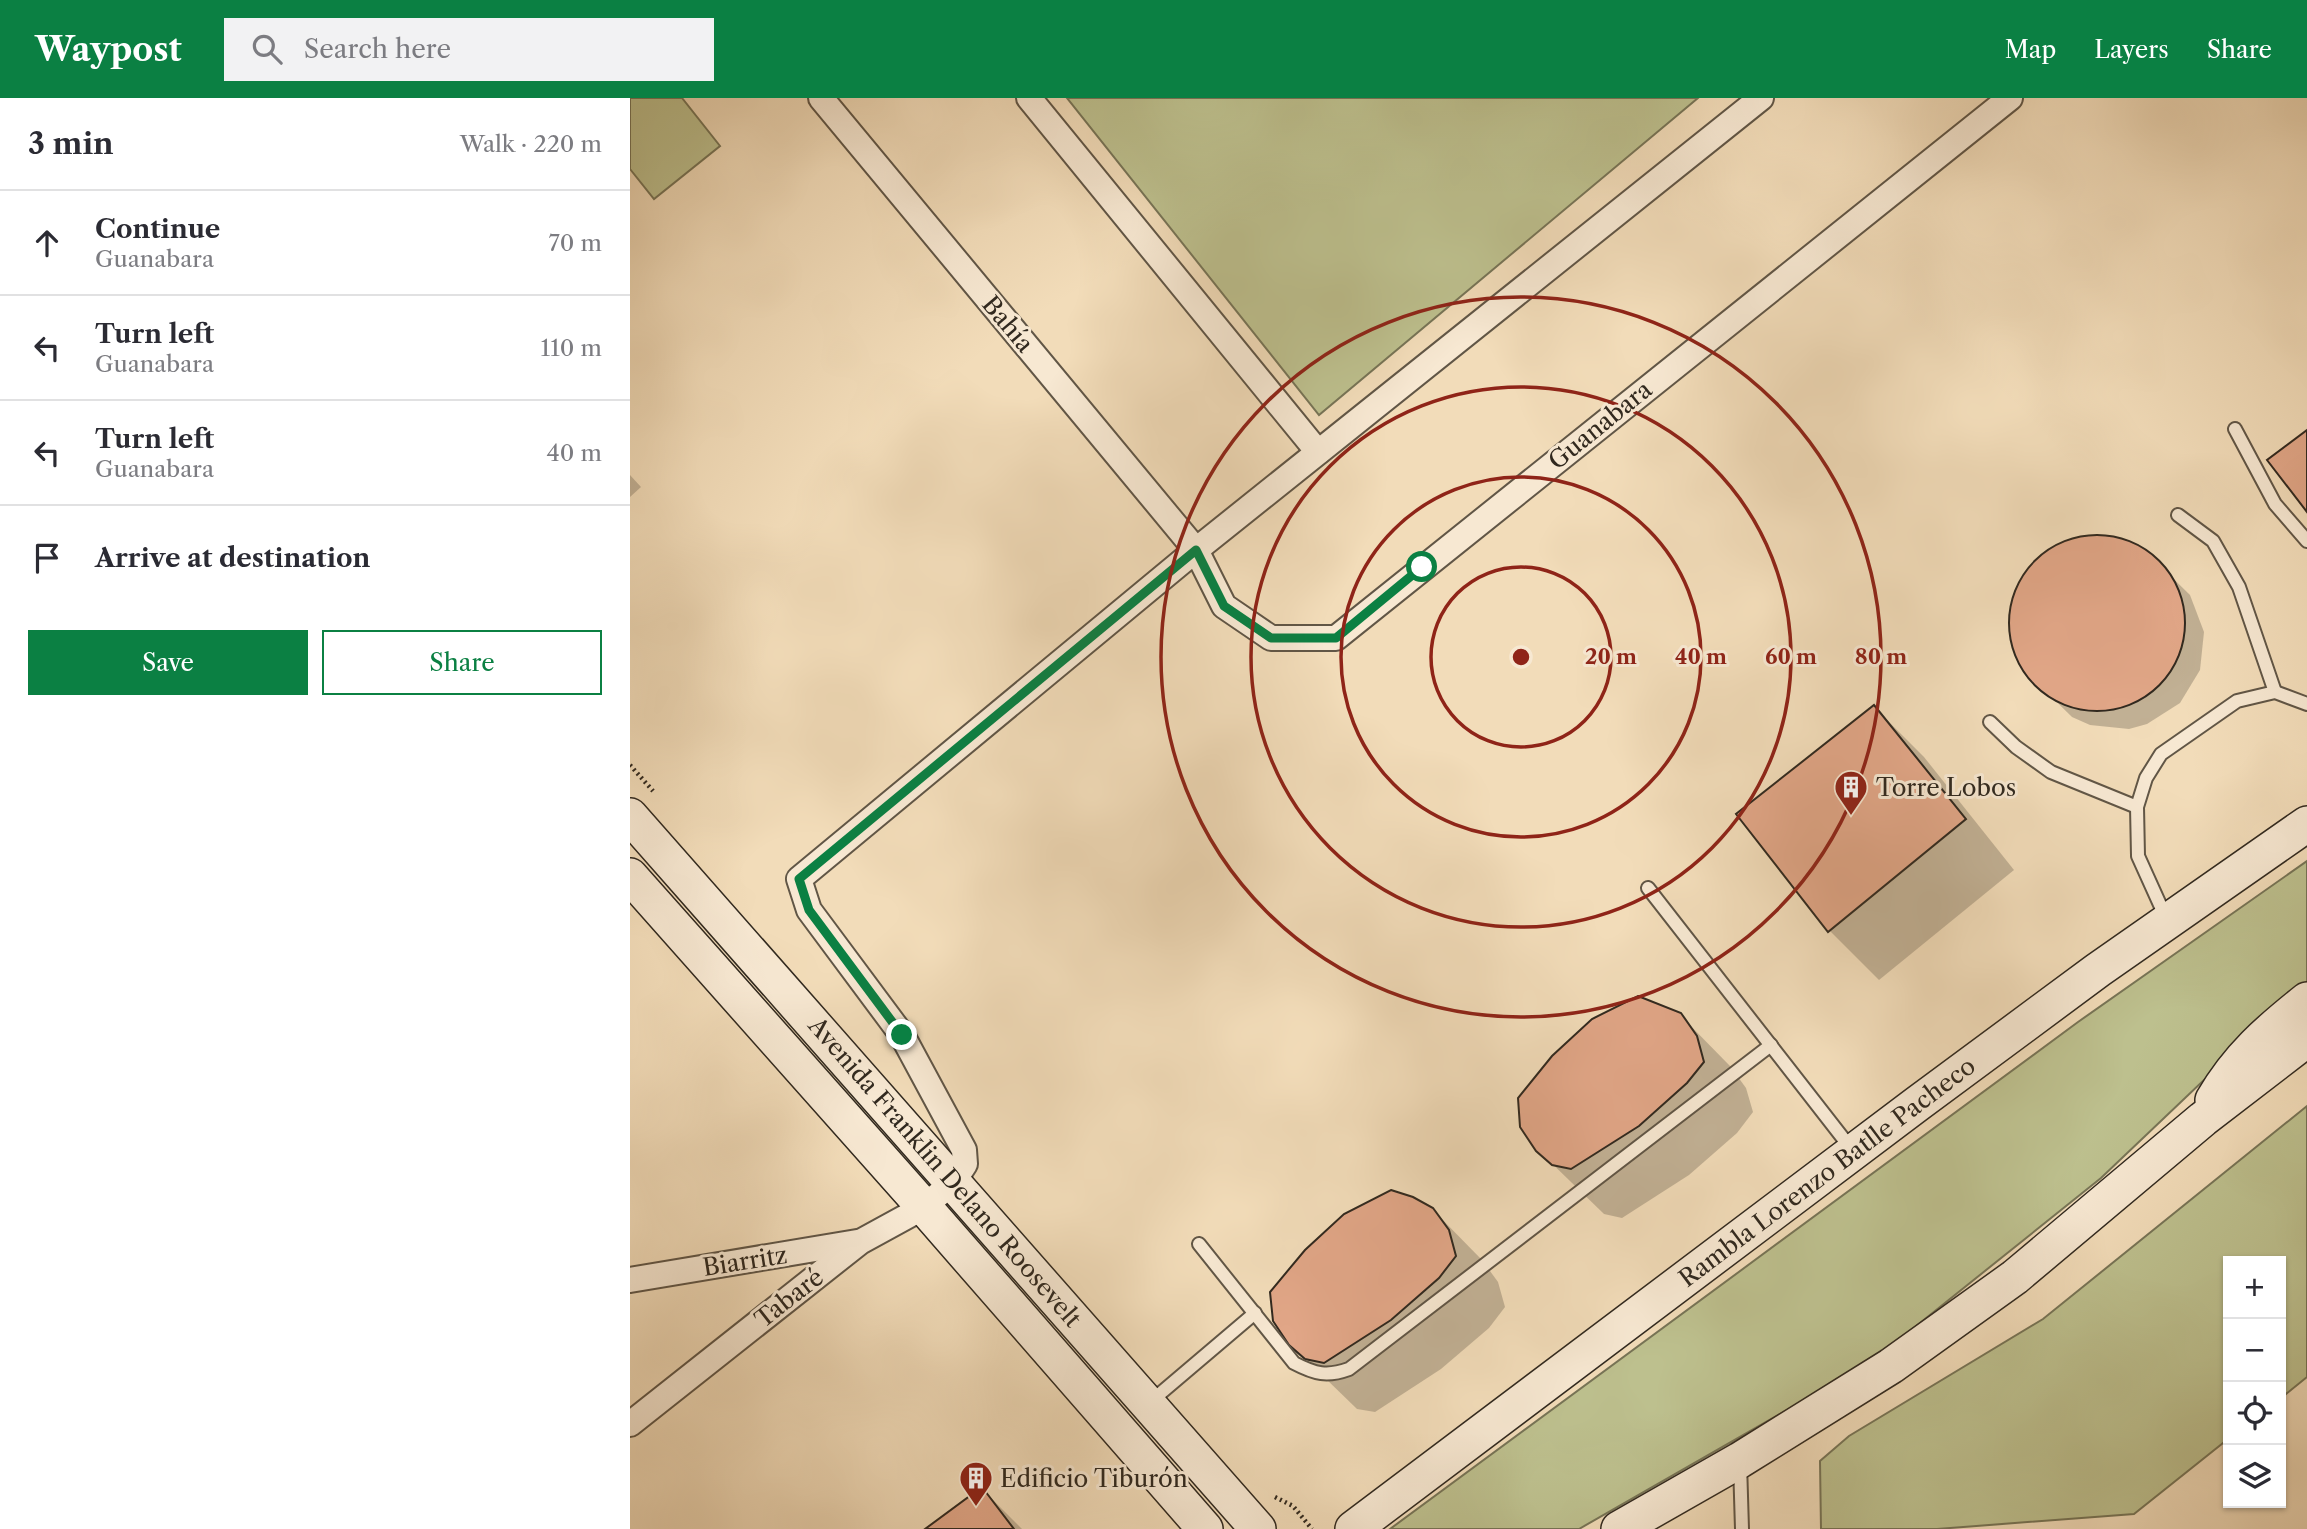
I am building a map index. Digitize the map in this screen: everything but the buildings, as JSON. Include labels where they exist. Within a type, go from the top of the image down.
[{"type":"main road","name":"Avenida Franklin Delano Roosevelt","points":[[630,816],[1258,1529]]},
{"type":"main road","name":"Rambla Lorenzo Batlle Pacheco","points":[[1353,1529],[1853,1151],[2168,921],[2300,831]]},
{"type":"main road","name":"Avenida Franklin Delano Roosevelt","points":[[632,881],[925,1207],[1205,1529]]},
{"type":"main road","points":[[2203,1119],[2231,1069],[2257,1039],[2307,1000]]},
{"type":"main road","points":[[1619,1529],[1740,1460],[1891,1366],[2015,1278],[2203,1119],[2307,1039]]},
{"type":"street","name":"Bahía","points":[[821,98],[1196,550]]},
{"type":"street","points":[[1029,98],[1318,452]]},
{"type":"street","points":[[954,1181],[965,1164],[964,1150],[902,1035],[809,910],[799,879],[1196,550],[1761,98]]},
{"type":"street","name":"Guanabara","points":[[1196,550],[1224,606],[1271,638],[1336,638],[2010,98]]},
{"type":"street","points":[[632,881],[667,858]]},
{"type":"street","name":"Tabaré","points":[[630,1424],[860,1241],[925,1207],[954,1181]]},
{"type":"street","name":"Biarritz","points":[[630,1280],[860,1241]]},
{"type":"lane","points":[[2235,429],[2274,504],[2307,541]]},
{"type":"lane","points":[[2178,515],[2213,541],[2239,587],[2275,692]]},
{"type":"lane","points":[[2168,921],[2138,856],[2137,807],[2146,778],[2161,754],[2237,701],[2275,692],[2307,704]]},
{"type":"lane","points":[[1990,722],[2016,747],[2050,772],[2137,807]]},
{"type":"lane","points":[[1648,888],[1853,1151]]},
{"type":"lane","points":[[1199,1244],[1294,1363],[1311,1372],[1331,1376],[1349,1369],[1771,1045]]},
{"type":"lane","points":[[1149,1403],[1255,1313]]},
{"type":"lane","points":[[1740,1460],[1742,1529]]},
{"type":"green space","points":[[630,98],[682,98],[720,146],[654,199],[630,169]]},
{"type":"green space","points":[[1067,98],[1698,98],[1319,415]]},
{"type":"green space","points":[[2307,861],[2307,982],[2101,1178],[1890,1347],[1808,1398],[1579,1529],[1390,1529],[2078,1022]]},
{"type":"green space","points":[[2307,1106],[2307,1377],[2286,1394],[2286,1256],[2223,1256],[2223,1443],[2134,1514],[1937,1529],[1821,1529],[1820,1461],[1849,1436],[2043,1319]]},
{"type":"place","name":"Torre Lobos","points":[[1851,817]]},
{"type":"place","name":"Edificio Tiburón","points":[[976,1508]]},
{"type":"route","points":[[902,1035],[809,910],[799,879],[1196,550],[1224,606],[1271,638],[1336,638],[1422,567]]}]
